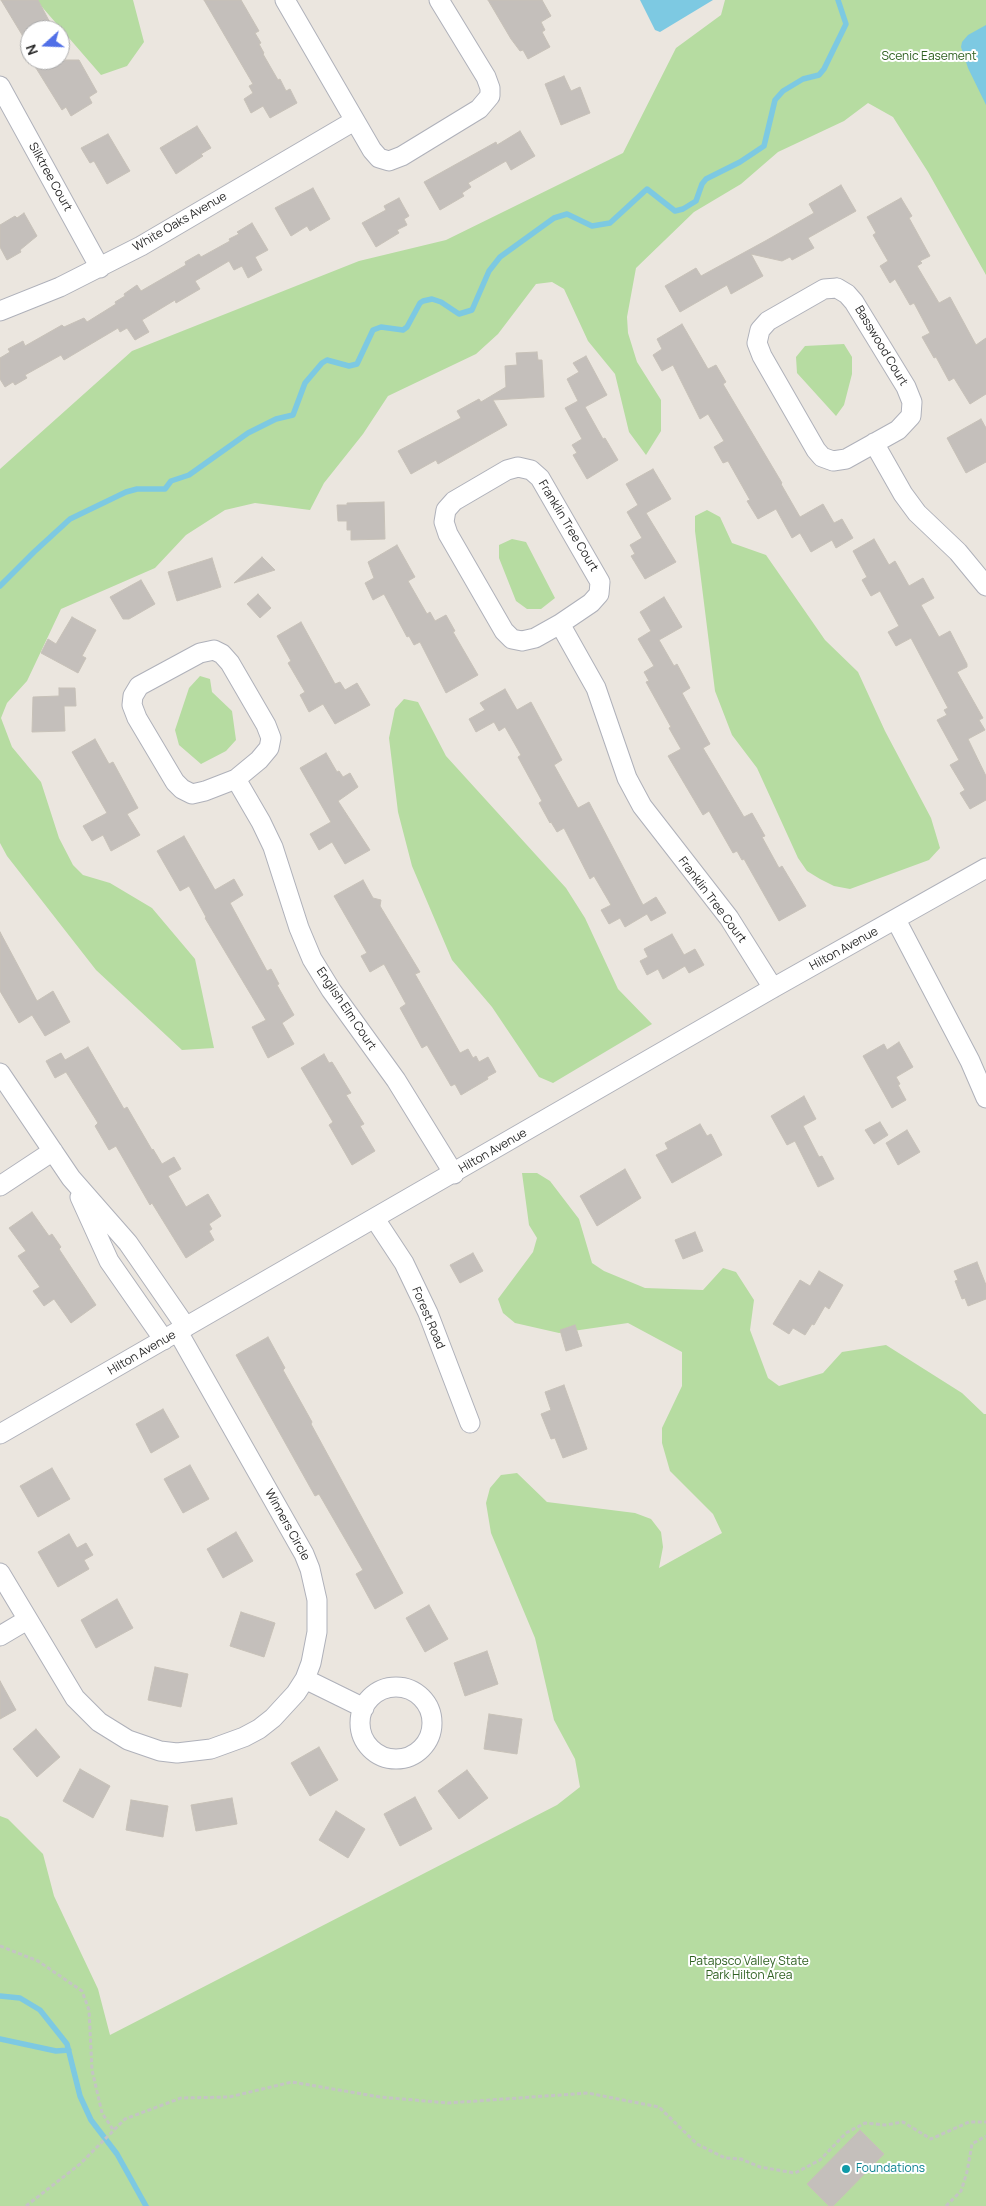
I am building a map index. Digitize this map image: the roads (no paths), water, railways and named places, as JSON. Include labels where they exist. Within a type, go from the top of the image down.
[{"type":"street","points":[[285,0],[372,150],[378,158],[389,161],[402,156],[479,109],[490,96],[490,88],[486,77],[439,0]]},
{"type":"street","name":"Silktree Court","points":[[0,86],[100,268]]},
{"type":"street","name":"White Oaks Avenue","points":[[0,311],[60,287],[100,268],[354,121]]},
{"type":"street","name":"Basswood Court","points":[[837,288],[847,294],[854,302],[906,387],[912,402],[911,416],[898,430],[874,443],[846,459],[833,461],[822,457],[816,450],[762,356],[757,343],[760,330],[768,321],[824,289],[837,288]]},
{"type":"street","points":[[874,443],[903,494],[917,512],[958,552],[986,586]]},
{"type":"street","name":"Franklin Tree Court","points":[[518,468],[530,470],[540,478],[600,582],[599,594],[591,603],[560,624],[535,638],[522,642],[512,639],[504,631],[448,534],[444,522],[446,510],[454,501],[507,470],[518,468]]},
{"type":"street","name":"Franklin Tree Court","points":[[560,624],[596,688],[626,778],[642,806],[729,918],[772,988]]},
{"type":"street","points":[[214,650],[222,654],[230,663],[266,725],[270,738],[269,748],[259,760],[236,779],[205,792],[192,794],[178,786],[136,718],[132,705],[139,686],[200,653],[214,650]]},
{"type":"street","name":"English Elm Court","points":[[236,779],[273,847],[299,928],[312,959],[331,990],[412,1104],[454,1174]]},
{"type":"street","name":"Hilton Avenue","points":[[0,1434],[454,1174],[772,988],[986,868]]},
{"type":"street","points":[[896,920],[970,1061],[986,1098]]},
{"type":"street","points":[[0,1073],[71,1178],[128,1243],[176,1333]]},
{"type":"street","points":[[0,1186],[53,1151]]},
{"type":"street","points":[[71,1178],[110,1261],[176,1333]]},
{"type":"street","name":"Forest Road","points":[[375,1219],[404,1263],[428,1313],[470,1423]]},
{"type":"street","name":"Winners Circle","points":[[0,1573],[66,1684],[87,1711],[113,1732],[136,1743],[177,1753],[203,1751],[228,1744],[259,1729],[279,1712],[296,1693],[305,1679],[315,1648],[318,1616],[310,1569],[304,1554],[176,1333]]},
{"type":"street","points":[[0,1636],[27,1620]]},
{"type":"street","points":[[305,1679],[364,1708]]},
{"type":"water","points":[[640,0],[713,0],[660,32],[655,30]]},
{"type":"water","points":[[986,25],[986,105],[968,68],[961,47],[962,42],[968,35]]},
{"type":"waterway","points":[[0,586],[70,519],[126,492],[137,489],[165,489],[171,481],[189,475],[248,433],[276,419],[293,415],[305,383],[322,363],[327,360],[349,366],[357,364],[373,330],[381,327],[403,330],[407,327],[420,303],[432,299],[441,302],[459,314],[472,310],[489,271],[500,257],[554,218],[567,214],[592,226],[610,223],[647,189],[675,211],[683,209],[696,201],[702,184],[706,179],[740,162],[764,146],[775,100],[783,91],[803,79],[819,75],[824,69],[846,24],[838,0]]},
{"type":"waterway","points":[[0,1996],[20,1998],[40,2010],[67,2044],[80,2096],[91,2120],[117,2154],[146,2206]]},
{"type":"waterway","points":[[0,2039],[56,2051],[69,2050]]},
{"type":"place","name":"Foundations","points":[[846,2169]]},
{"type":"park label","name":"Scenic Easement","points":[[929,57]]},
{"type":"park label","name":"Patapsco Valley State Park Hilton Area","points":[[749,1969]]}]
